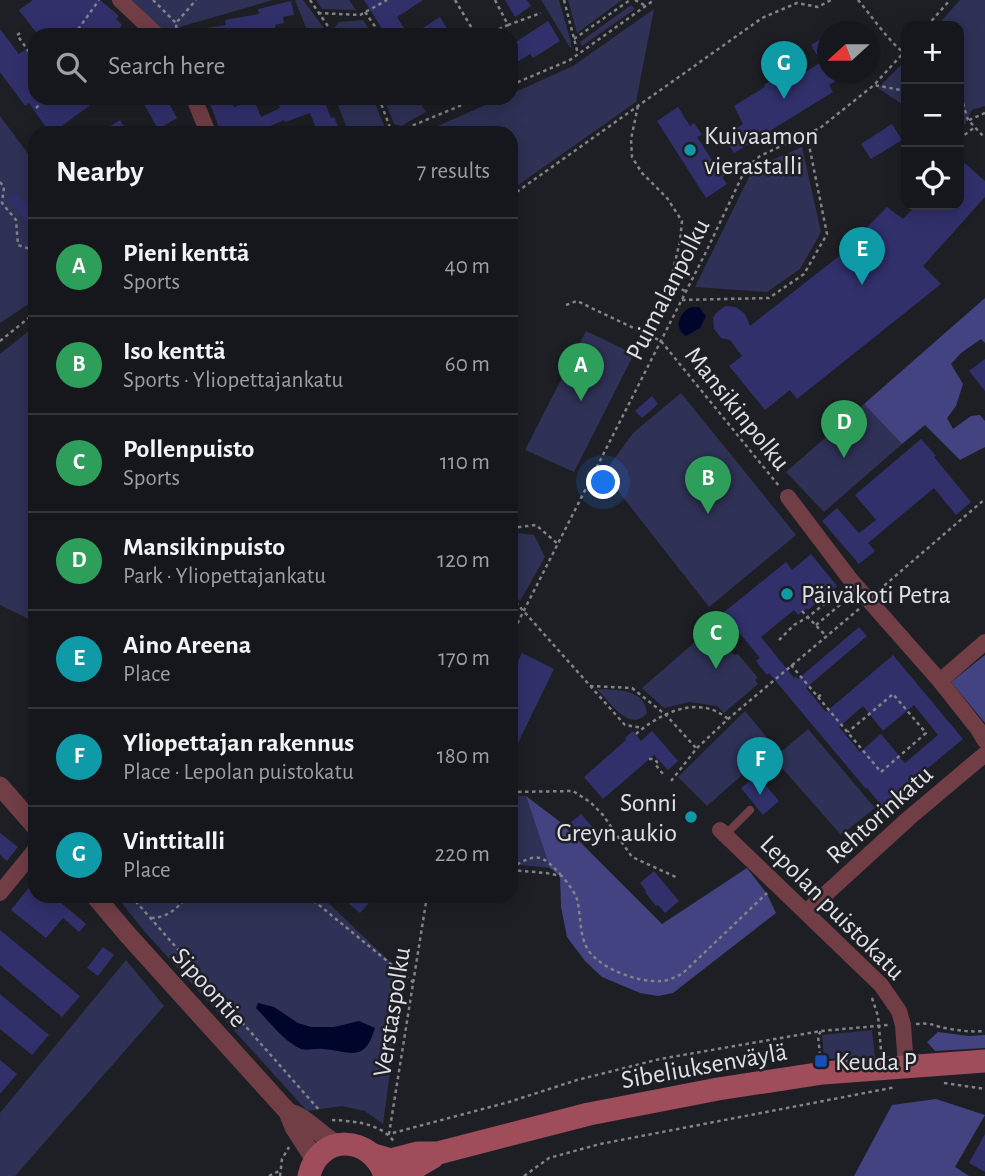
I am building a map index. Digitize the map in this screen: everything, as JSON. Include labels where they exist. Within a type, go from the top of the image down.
[{"type":"main road","name":"Sibeliuksenväylä","points":[[338,1145],[363,1147],[374,1155],[391,1160],[418,1153],[438,1153],[589,1114],[705,1091],[823,1073],[882,1068],[902,1076],[985,1061]]},
{"type":"main road","points":[[312,1169],[327,1150],[338,1145]]},
{"type":"main road","name":"Sibeliuksenväylä","points":[[401,1176],[438,1153]]},
{"type":"main road","points":[[374,1155],[385,1176]]},
{"type":"street","points":[[120,0],[150,28]]},
{"type":"street","points":[[197,105],[205,126]]},
{"type":"street","points":[[788,496],[859,590],[940,681],[982,735]]},
{"type":"street","points":[[940,681],[985,642]]},
{"type":"street","name":"Rehtorinkatu","points":[[806,912],[909,818],[985,754]]},
{"type":"street","points":[[0,786],[28,818]]},
{"type":"street","name":"Lepolan puistokatu","points":[[723,833],[881,985],[899,1011],[902,1025],[902,1076]]},
{"type":"street","points":[[0,893],[28,859]]},
{"type":"street","name":"Sipoontie","points":[[101,903],[288,1112],[312,1155],[312,1169]]},
{"type":"street","name":"Sipoontie","points":[[288,1112],[297,1115],[338,1145]]},
{"type":"lane","points":[[723,833],[750,810]]},
{"type":"path","points":[[79,28],[99,0]]},
{"type":"path","points":[[153,0],[176,23],[176,28]]},
{"type":"path","points":[[176,23],[196,0]]},
{"type":"path","points":[[310,0],[329,28]]},
{"type":"path","points":[[318,13],[360,15],[387,0]]},
{"type":"path","points":[[455,0],[472,28]]},
{"type":"path","points":[[495,0],[508,25]]},
{"type":"path","points":[[564,0],[579,54]]},
{"type":"path","points":[[575,39],[632,0],[646,6]]},
{"type":"path","points":[[518,82],[570,60],[654,0]]},
{"type":"path","points":[[518,191],[762,18],[797,3],[818,7],[831,0]]},
{"type":"path","points":[[858,0],[901,48]]},
{"type":"path","points":[[931,21],[950,0]]},
{"type":"path","points":[[365,12],[376,28]]},
{"type":"path","points":[[501,28],[541,13]]},
{"type":"path","points":[[20,33],[18,34],[28,49]]},
{"type":"path","name":"Puimalanpolku","points":[[518,623],[746,168],[760,156],[820,128],[874,85],[901,57]]},
{"type":"path","points":[[874,85],[901,90]]},
{"type":"path","points":[[36,108],[39,105]]},
{"type":"path","points":[[382,105],[389,126]]},
{"type":"path","points":[[411,126],[463,105]]},
{"type":"path","points":[[638,106],[631,139],[632,157],[642,173],[667,198],[682,221],[670,283],[686,291]]},
{"type":"path","points":[[964,107],[968,120],[985,138]]},
{"type":"path","points":[[968,120],[985,113]]},
{"type":"path","points":[[964,135],[975,127]]},
{"type":"path","points":[[681,300],[769,298],[804,274],[827,234],[807,135]]},
{"type":"path","points":[[0,182],[4,187],[2,203],[16,220],[18,244],[28,248]]},
{"type":"path","points":[[566,305],[577,301],[661,341]]},
{"type":"path","points":[[0,341],[28,319]]},
{"type":"path","name":"Mansikinpolku","points":[[661,341],[788,496]]},
{"type":"path","points":[[779,640],[794,625],[808,617],[904,569],[985,499]]},
{"type":"path","points":[[518,527],[536,525],[558,544]]},
{"type":"path","points":[[816,625],[859,590]]},
{"type":"path","points":[[671,781],[696,749],[728,719],[861,607],[859,590]]},
{"type":"path","points":[[518,605],[625,725],[643,728]]},
{"type":"path","points":[[802,611],[826,636]]},
{"type":"path","points":[[791,665],[881,772],[926,733],[893,694],[848,732]]},
{"type":"path","points":[[590,686],[632,688],[666,716],[696,749]]},
{"type":"path","points":[[818,697],[823,693]]},
{"type":"path","points":[[636,734],[682,708],[700,707],[715,711],[728,719]]},
{"type":"path","points":[[655,764],[663,774]]},
{"type":"path","points":[[518,792],[573,791],[603,815],[632,857],[678,878]]},
{"type":"path","points":[[518,865],[538,856],[552,865],[576,897],[586,948],[613,970],[647,981],[664,981],[682,974],[766,894],[771,900]]},
{"type":"path","points":[[518,870],[562,876]]},
{"type":"path","points":[[137,903],[320,1110],[325,1120]]},
{"type":"path","points":[[150,918],[173,912],[181,903]]},
{"type":"path","points":[[317,903],[414,983]]},
{"type":"path","name":"Verstaspolku","points":[[426,903],[390,1134],[660,1059],[821,1031]]},
{"type":"path","points":[[868,992],[878,1016],[882,1068]]},
{"type":"path","points":[[821,1061],[818,1036],[821,1031],[930,1022],[946,1029],[985,1031]]},
{"type":"path","points":[[524,1176],[549,1158],[600,1144],[902,1076]]},
{"type":"path","points":[[936,1082],[985,1089]]},
{"type":"path","points":[[269,1176],[279,1171],[280,1176]]},
{"type":"shaded area","points":[[132,0],[273,0],[180,28],[160,28]]},
{"type":"shaded area","points":[[295,0],[303,0],[324,28],[306,28]]},
{"type":"shaded area","points":[[316,0],[349,0],[356,10],[322,9]]},
{"type":"shaded area","points":[[541,0],[559,0],[571,49]]},
{"type":"shaded area","points":[[568,0],[622,0],[577,33]]},
{"type":"shaded area","points":[[960,0],[985,0],[985,106],[972,110],[964,126],[964,21],[941,21]]},
{"type":"shaded area","points":[[631,5],[635,9],[582,46],[580,42]]},
{"type":"shaded area","points":[[654,9],[636,102],[518,185],[518,126],[438,126],[485,105],[518,105],[518,91],[573,66]]},
{"type":"shaded area","points":[[363,20],[368,28],[334,28],[339,22]]},
{"type":"shaded area","points":[[901,65],[901,104],[878,88]]},
{"type":"shaded area","points":[[338,105],[376,105],[384,126],[346,126]]},
{"type":"shaded area","points":[[387,105],[422,105],[426,112],[401,126],[394,124]]},
{"type":"shaded area","points":[[0,116],[28,154],[28,305],[0,323]]},
{"type":"shaded area","points":[[802,147],[821,232],[800,269],[767,292],[695,287],[751,173],[765,163]]},
{"type":"shaded area","points":[[985,298],[985,343],[981,339],[951,364],[963,384],[956,406],[947,418],[953,429],[971,416],[980,415],[985,421],[985,447],[960,460],[925,425],[902,444],[864,404]]},
{"type":"shaded area","points":[[691,307],[699,307],[706,316],[700,328],[686,336],[680,329],[679,321],[683,313]]},
{"type":"shaded area","points":[[586,331],[634,354],[574,472],[525,450]]},
{"type":"shaded area","points":[[28,332],[28,619],[0,605],[0,354]]},
{"type":"shaded area","points":[[681,393],[796,535],[709,607],[604,473],[633,433]]},
{"type":"shaded area","points":[[864,404],[902,444],[824,512],[786,472]]},
{"type":"shaded area","points":[[518,533],[534,535],[545,557],[520,601]]},
{"type":"shaded area","points":[[711,628],[734,655],[738,654],[758,678],[755,680],[758,684],[724,713],[717,706],[689,702],[664,708],[642,688]]},
{"type":"shaded area","points":[[985,655],[985,723],[951,682]]},
{"type":"shaded area","points":[[597,689],[620,690],[635,695],[645,705],[647,713],[634,720],[627,718]]},
{"type":"shaded area","points":[[745,711],[780,753],[808,729],[875,808],[841,835],[768,752],[707,806],[678,777]]},
{"type":"shaded area","points":[[518,796],[526,796],[550,868],[518,865]]},
{"type":"shaded area","points":[[526,796],[559,821],[662,924],[747,868],[767,894],[776,913],[673,993],[658,996],[640,993],[602,977],[585,961],[567,937],[561,907],[560,876],[550,868]]},
{"type":"shaded area","points":[[122,903],[328,903],[403,974],[383,1124],[365,1111],[342,1106],[307,1111]]},
{"type":"shaded area","points":[[126,960],[164,1006],[15,1176],[0,1176],[0,1113]]},
{"type":"shaded area","points":[[258,1003],[274,1007],[298,1023],[311,1027],[334,1027],[359,1021],[375,1028],[366,1047],[355,1053],[301,1049],[288,1041],[256,1008]]},
{"type":"shaded area","points":[[872,1030],[875,1057],[824,1059],[822,1035]]},
{"type":"shaded area","points":[[938,1032],[985,1035],[985,1048],[935,1051],[927,1042]]},
{"type":"shaded area","points":[[936,1099],[985,1115],[955,1167],[969,1176],[854,1176],[892,1105]]},
{"type":"building","points":[[33,0],[100,0],[119,16],[116,19],[122,25],[120,28],[33,28],[19,10]]},
{"type":"building","points":[[364,0],[423,0],[397,17],[404,28],[382,28]]},
{"type":"building","points":[[505,0],[527,0],[531,6],[515,17]]},
{"type":"building","points":[[291,1],[294,15],[283,17],[284,23],[275,25],[276,28],[206,28],[226,25],[225,20],[259,14],[258,9]]},
{"type":"building","points":[[440,17],[447,28],[423,28]]},
{"type":"building","points":[[548,21],[560,41],[533,58],[530,54],[518,62],[518,40]]},
{"type":"building","points":[[0,29],[19,54],[28,48],[28,104],[25,106],[0,72]]},
{"type":"building","points":[[817,41],[817,55],[811,45]]},
{"type":"building","points":[[817,65],[817,84],[831,84],[833,92],[734,153],[723,137],[743,124],[734,106],[779,75],[786,85]]},
{"type":"building","points":[[30,105],[90,105],[62,126],[45,126]]},
{"type":"building","points":[[145,105],[170,105],[177,118],[163,126],[156,126]]},
{"type":"building","points":[[211,105],[256,105],[261,117],[280,108],[279,105],[326,105],[338,126],[315,126],[310,113],[271,126],[218,126]]},
{"type":"building","name":"Kuivaamon vierastalli","points":[[678,107],[690,126],[694,123],[702,135],[697,137],[716,166],[721,163],[727,174],[722,177],[727,184],[706,198],[657,121]]},
{"type":"building","points":[[120,120],[124,126],[110,126]]},
{"type":"building","points":[[892,124],[901,138],[871,159],[861,144]]},
{"type":"building","points":[[964,162],[985,181],[985,197],[923,266],[941,284],[797,399],[790,390],[765,410],[729,366],[742,356],[730,340],[721,338],[714,329],[713,318],[716,313],[725,306],[736,307],[745,314],[750,326],[838,257],[887,207],[903,219],[911,210],[964,210]]},
{"type":"building","points":[[16,192],[28,207],[28,224],[8,199]]},
{"type":"building","points":[[985,359],[985,391],[969,371]]},
{"type":"building","points":[[652,396],[658,404],[642,418],[635,411]]},
{"type":"building","points":[[921,439],[971,502],[956,515],[934,488],[868,543],[875,551],[859,564],[822,521],[837,508],[859,533],[876,520],[855,495]]},
{"type":"building","points":[[811,554],[837,586],[808,610],[807,608],[798,615],[794,610],[761,637],[794,678],[795,676],[798,679],[859,627],[867,636],[806,688],[826,712],[893,655],[963,739],[882,806],[769,673],[767,675],[756,661],[760,658],[723,613],[786,562],[792,570]],"holes":[[[914,705],[938,735],[905,763],[881,734],[860,752],[839,727],[863,706],[883,731]]]},
{"type":"building","points":[[522,653],[554,669],[518,743],[518,661]]},
{"type":"building","points":[[633,731],[641,741],[652,731],[678,761],[668,770],[654,755],[603,799],[584,777]]},
{"type":"building","points":[[757,775],[779,801],[763,815],[741,788]]},
{"type":"building","points":[[581,814],[601,837],[592,844],[584,835],[580,838],[568,825]]},
{"type":"building","points":[[0,833],[18,847],[7,861],[0,855]]},
{"type":"building","points":[[654,871],[679,901],[665,913],[656,906],[640,883]]},
{"type":"building","points":[[28,889],[28,903],[61,903],[86,924],[79,932],[63,918],[46,938],[11,910]]},
{"type":"building","points":[[348,903],[369,903],[360,913]]},
{"type":"building","points":[[0,930],[80,996],[62,1017],[0,965]]},
{"type":"building","points":[[103,947],[114,955],[98,976],[87,968]]},
{"type":"building","points":[[0,994],[49,1035],[32,1055],[0,1029]]},
{"type":"building","points":[[0,1060],[17,1074],[0,1094]]},
{"type":"building","points":[[985,1134],[985,1172],[969,1163]]},
{"type":"place","name":"Vinttitalli","points":[[784,99]]},
{"type":"place","name":"Kuivaamon vierastalli","points":[[690,150]]},
{"type":"place","name":"Aino Areena","points":[[862,285]]},
{"type":"place","name":"Pieni kenttä","points":[[581,401]]},
{"type":"place","name":"Mansikinpuisto","points":[[844,458]]},
{"type":"place","name":"Iso kenttä","points":[[708,514]]},
{"type":"place","name":"Päiväkoti Petra","points":[[787,594]]},
{"type":"place","name":"Pollenpuisto","points":[[716,669]]},
{"type":"place","name":"Yliopettajan rakennus","points":[[760,795]]},
{"type":"place","name":"Sonni Greyn aukio","points":[[691,817]]},
{"type":"place","name":"Keuda P","points":[[821,1061]]}]
